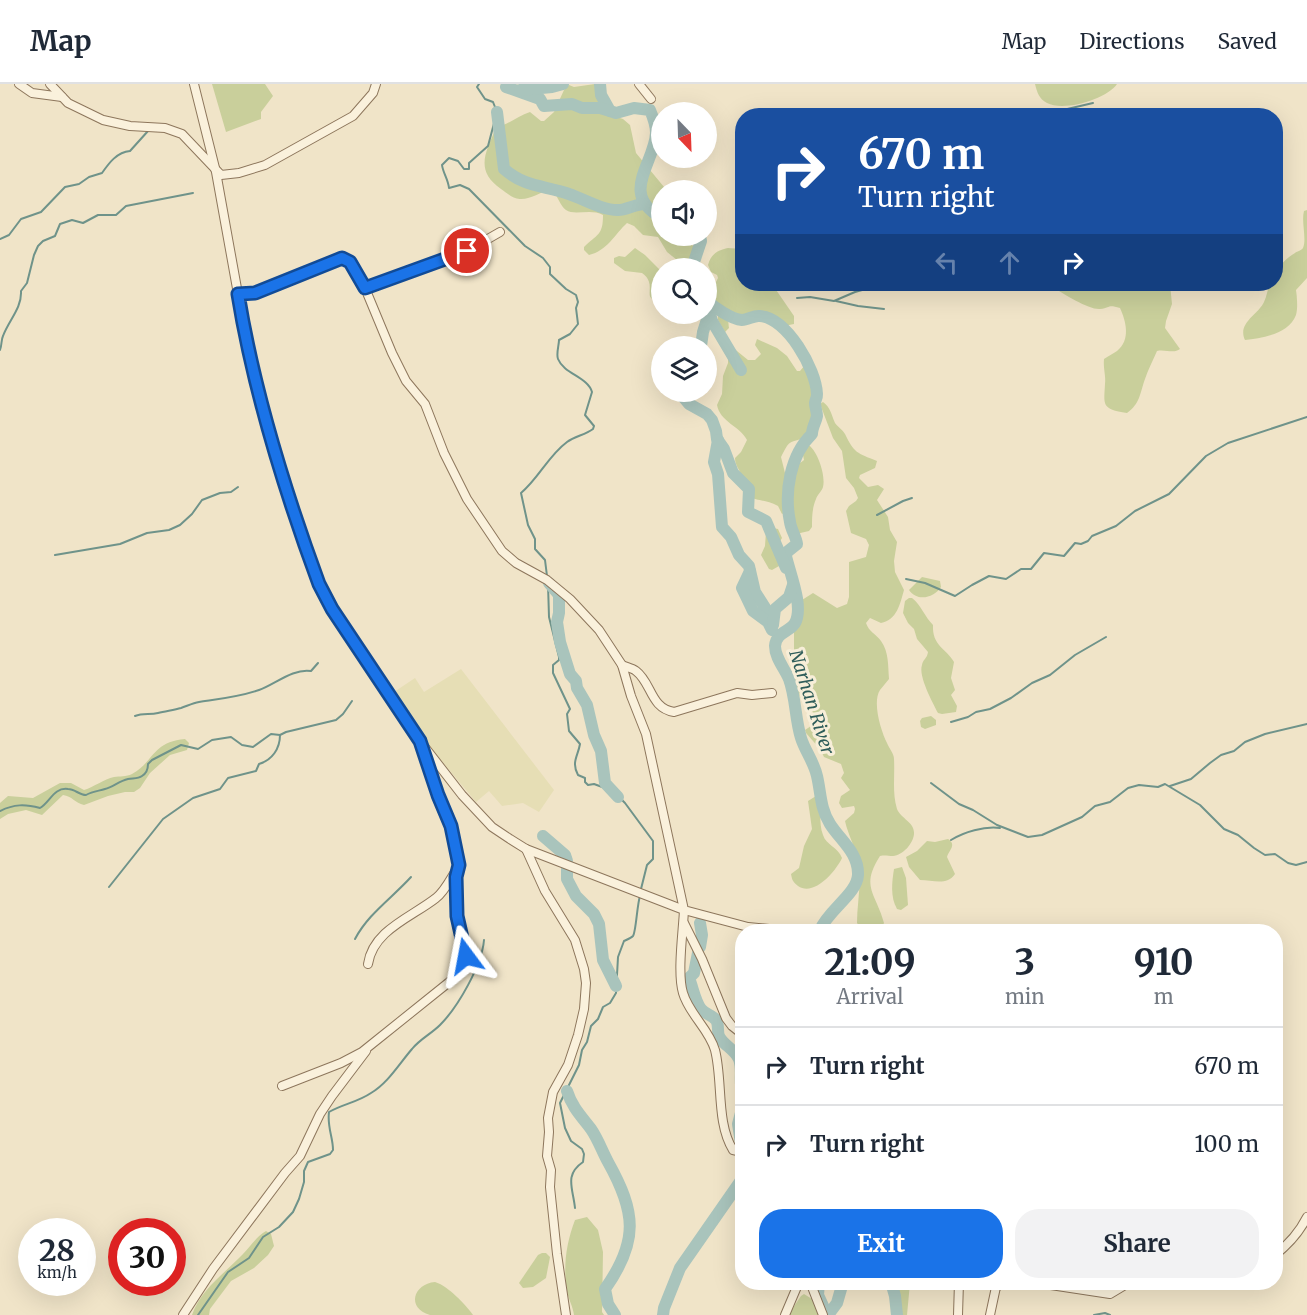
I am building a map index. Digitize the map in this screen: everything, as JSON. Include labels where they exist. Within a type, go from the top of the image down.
[{"type":"street","points":[[20,84],[32,93],[62,96]]},
{"type":"street","points":[[50,84],[68,103],[103,120],[130,126],[165,128],[182,134],[221,175],[239,173],[265,165],[353,116],[373,93],[376,84]]},
{"type":"street","points":[[194,84],[216,172],[248,351],[262,409],[319,584],[332,609],[420,741],[462,795],[492,827],[526,849],[684,910],[737,924]]},
{"type":"street","points":[[639,84],[651,99]]},
{"type":"street","points":[[365,288],[467,251],[500,232]]},
{"type":"street","points":[[238,294],[255,293],[342,258],[350,262],[365,288],[406,381],[425,404],[444,453],[467,499],[496,542],[508,558],[547,580],[570,598],[599,630],[622,665],[646,734],[684,910],[681,981],[683,993],[714,1047],[720,1076],[726,1139],[735,1150]]},
{"type":"street","points":[[622,665],[636,670],[645,681],[655,701],[665,710],[674,712],[737,693],[752,695],[772,693]]},
{"type":"street","points":[[282,1086],[341,1063],[369,1047],[448,983],[457,975],[464,963],[466,956],[457,916],[456,877],[459,865],[451,826],[420,741]]},
{"type":"street","points":[[526,849],[545,891],[575,940],[585,976],[584,1010],[568,1065],[553,1092],[548,1118],[547,1156],[551,1170],[550,1188],[566,1315]]},
{"type":"street","points":[[368,964],[370,953],[383,936],[405,917],[438,897],[459,865]]},
{"type":"street","points":[[684,921],[726,1017],[735,1028]]},
{"type":"street","points":[[183,1315],[213,1269],[300,1156],[320,1114],[369,1047]]},
{"type":"street","points":[[1283,1249],[1301,1229],[1307,1217]]},
{"type":"street","points":[[785,1315],[796,1290]]},
{"type":"street","points":[[813,1290],[823,1315]]},
{"type":"street","points":[[958,1290],[958,1315]]},
{"type":"street","points":[[990,1315],[995,1290]]},
{"type":"street","points":[[1084,1290],[1110,1294],[1117,1290]]},
{"type":"shaded area","points":[[461,669],[554,790],[539,812],[523,803],[502,806],[489,791],[476,802],[435,753],[391,694],[415,678],[424,692]]},
{"type":"green space","points":[[212,84],[265,84],[273,96],[261,112],[261,119],[226,132]]},
{"type":"green space","points":[[595,84],[604,93],[605,113],[623,119],[630,125],[636,153],[658,180],[651,180],[651,236],[643,235],[627,223],[606,246],[589,255],[584,247],[600,231],[603,215],[593,212],[570,212],[562,206],[552,190],[518,199],[493,182],[485,168],[488,146],[496,128],[530,112],[544,121],[554,112],[564,90],[569,85],[574,87]]},
{"type":"green space","points":[[1035,84],[1117,84],[1095,99],[1064,106],[1044,101]]},
{"type":"green space","points":[[1307,210],[1307,278],[1296,290],[1296,315],[1281,331],[1245,340],[1243,334],[1246,324],[1261,307],[1268,291],[1283,291],[1283,263],[1303,248],[1304,211]]},
{"type":"green space","points":[[663,246],[693,246],[695,258],[674,258]]},
{"type":"green space","points":[[635,248],[651,261],[651,298],[649,282],[642,273],[625,271],[614,263],[614,258],[625,257]]},
{"type":"green space","points":[[728,248],[735,248],[735,291],[777,291],[794,316],[794,324],[784,326],[764,312],[738,316],[717,304],[717,258],[711,258],[715,253]]},
{"type":"green space","points":[[1059,291],[1171,291],[1172,304],[1165,328],[1180,349],[1157,351],[1141,394],[1127,413],[1108,408],[1104,397],[1104,359],[1121,347],[1126,336],[1120,308],[1111,306],[1095,309]]},
{"type":"green space","points":[[718,311],[727,317],[729,328],[725,332],[718,320]]},
{"type":"green space","points":[[757,339],[777,348],[787,356],[797,371],[805,365],[813,382],[815,401],[809,429],[805,437],[786,447],[781,457],[787,481],[787,511],[782,514],[778,506],[754,498],[746,492],[735,458],[747,440],[722,416],[717,405],[722,394],[728,350],[732,347],[748,360],[755,360],[761,354],[755,345]]},
{"type":"green space","points":[[823,402],[829,409],[835,423],[844,432],[854,449],[877,461],[875,468],[860,475],[859,478],[868,487],[878,485],[884,489],[877,500],[888,517],[890,530],[897,542],[895,572],[904,590],[897,611],[891,619],[881,623],[870,618],[866,623],[884,645],[887,654],[889,679],[878,695],[878,716],[894,757],[895,803],[901,815],[914,830],[910,845],[897,855],[880,856],[871,875],[870,883],[884,924],[857,923],[859,870],[856,852],[845,821],[855,809],[854,806],[842,808],[839,803],[841,796],[850,790],[841,778],[844,773],[841,764],[824,757],[806,733],[805,730],[814,724],[817,717],[798,694],[792,666],[794,630],[799,620],[799,605],[802,600],[813,593],[837,608],[847,604],[849,562],[866,557],[869,545],[866,539],[851,533],[846,511],[858,498],[846,478],[842,451],[833,438],[820,404]]},
{"type":"green space","points":[[807,444],[814,451],[820,463],[824,482],[814,506],[812,527],[809,531],[796,534],[791,521],[789,503],[792,475],[795,467],[804,460],[802,450]]},
{"type":"green space","points":[[773,528],[778,529],[782,538],[777,546],[779,566],[772,570],[769,569],[761,555],[765,546],[766,532]]},
{"type":"green space","points":[[922,577],[940,581],[941,587],[930,596],[921,597],[912,594],[909,590]]},
{"type":"green space","points":[[909,598],[915,601],[933,625],[937,642],[954,662],[951,678],[955,690],[951,695],[957,706],[956,712],[938,713],[927,689],[921,670],[928,652],[917,639],[914,629],[903,613],[905,601]]},
{"type":"green space","points":[[931,716],[936,720],[936,725],[925,729],[921,727],[922,718]]},
{"type":"green space","points":[[185,739],[189,743],[187,750],[170,755],[134,792],[108,796],[84,805],[63,795],[42,815],[26,810],[8,814],[0,819],[0,803],[8,796],[33,798],[60,783],[71,783],[84,790],[110,778],[128,776],[166,744]]},
{"type":"green space","points":[[816,796],[823,835],[842,858],[824,881],[811,888],[804,888],[795,883],[791,874],[799,868],[804,846],[812,829],[808,801]]},
{"type":"green space","points":[[948,839],[952,845],[947,857],[955,874],[948,880],[939,882],[920,880],[909,867],[906,857],[917,851],[927,841]]},
{"type":"green space","points":[[902,867],[906,878],[908,905],[901,910],[897,909],[895,904],[892,884],[894,869]]},
{"type":"green space","points":[[587,1217],[598,1230],[603,1252],[602,1312],[604,1315],[574,1315],[567,1292],[565,1264],[569,1238],[575,1220]]},
{"type":"green space","points":[[266,1231],[271,1234],[274,1246],[268,1255],[254,1268],[231,1281],[210,1309],[209,1315],[192,1315],[207,1289]]},
{"type":"green space","points":[[542,1253],[550,1257],[546,1278],[533,1287],[523,1288],[519,1283],[538,1255]]},
{"type":"green space","points":[[435,1282],[451,1291],[473,1315],[430,1315],[422,1312],[415,1302],[417,1291]]},
{"type":"green space","points":[[909,1290],[907,1315],[892,1315],[889,1291]]},
{"type":"green space","points":[[804,1294],[812,1299],[820,1315],[788,1315],[801,1296]]},
{"type":"waterway","points":[[479,84],[477,87],[485,99],[493,102],[497,112],[488,146],[469,163],[469,169],[464,169],[458,161],[449,158],[442,165],[449,188],[460,185],[469,189],[525,246],[543,258],[550,267],[550,274],[576,295],[578,324],[570,334],[559,340],[557,357],[561,364],[586,383],[592,392],[585,415],[594,426],[593,429],[570,440],[560,448],[521,493],[528,525],[535,539],[535,549],[545,560],[547,576]]},
{"type":"waterway","name":"Narhan River","points":[[520,90],[563,84]]},
{"type":"waterway","name":"Narhan River","points":[[600,84],[601,95],[610,111],[616,113],[634,108],[650,110],[656,133],[641,188],[642,199],[651,210]]},
{"type":"waterway","points":[[506,87],[540,99],[544,106],[572,104],[582,108],[600,108],[610,111]]},
{"type":"waterway","points":[[1072,108],[1093,103]]},
{"type":"waterway","points":[[497,112],[504,169],[520,180],[569,194],[612,210],[645,204]]},
{"type":"waterway","points":[[0,239],[9,235],[21,219],[41,212],[65,187],[79,184],[89,177],[102,173],[121,153],[130,151],[148,131]]},
{"type":"waterway","points":[[0,350],[3,336],[19,303],[21,291],[27,283],[38,246],[55,236],[60,224],[72,220],[83,223],[98,215],[116,215],[126,206],[193,193]]},
{"type":"waterway","name":"Narhan River","points":[[695,258],[699,246]]},
{"type":"waterway","points":[[797,298],[810,297],[834,301],[859,291]]},
{"type":"waterway","points":[[836,301],[884,309]]},
{"type":"waterway","name":"Narhan River","points":[[717,309],[742,320],[760,316],[780,326],[790,335],[806,359],[817,394],[815,403],[817,414],[812,434],[798,452],[790,475],[788,510],[797,544],[787,552],[786,556],[797,600],[797,616],[793,626],[780,635],[775,646],[791,686],[799,731],[816,771],[824,812],[830,824],[852,853],[857,867],[858,875],[853,889],[823,924]]},
{"type":"waterway","points":[[702,336],[706,324]]},
{"type":"waterway","points":[[714,324],[741,370]]},
{"type":"waterway","points":[[687,402],[707,414],[712,420],[717,439],[724,449],[733,473],[749,489],[748,512],[766,521],[786,568]]},
{"type":"waterway","points":[[906,579],[925,583],[955,596],[989,576],[1006,579],[1021,569],[1031,569],[1044,553],[1064,556],[1075,543],[1081,544],[1088,541],[1092,536],[1116,526],[1135,511],[1169,494],[1206,456],[1228,443],[1307,417]]},
{"type":"waterway","points":[[718,440],[714,462],[718,474],[722,527],[731,537],[739,555],[749,566],[755,592],[773,624]]},
{"type":"waterway","points":[[55,555],[120,544],[147,533],[169,530],[180,525],[202,500],[220,493],[231,492],[238,487]]},
{"type":"waterway","points":[[877,515],[912,498]]},
{"type":"waterway","points":[[750,571],[742,588],[753,611],[768,622],[772,630]]},
{"type":"waterway","points":[[549,583],[559,595],[557,622],[560,642],[570,674],[576,681],[577,688],[587,705],[594,735],[601,751],[605,783],[618,797]]},
{"type":"waterway","name":"Narhan River","points":[[548,584],[549,617],[559,657],[553,665],[553,673],[570,709],[567,714],[569,731],[580,744],[575,763],[576,770],[578,775],[585,778],[588,785],[594,784],[613,791],[625,803],[653,841],[653,859],[647,865],[641,889]]},
{"type":"waterway","points":[[773,625],[775,609],[789,597],[793,585]]},
{"type":"waterway","points":[[951,722],[990,709],[1011,698],[1106,637]]},
{"type":"waterway","points":[[135,716],[252,692],[265,688],[291,674],[311,671],[318,663]]},
{"type":"waterway","points":[[109,887],[163,819],[193,798],[220,789],[228,778],[256,771],[259,764],[268,760],[274,753],[279,745],[280,735],[336,720],[352,701]]},
{"type":"waterway","points":[[1170,786],[1191,779],[1221,755],[1234,751],[1245,742],[1265,734],[1307,724]]},
{"type":"waterway","points":[[0,811],[20,805],[40,808],[63,789],[86,795],[125,780],[139,778],[144,775],[152,760],[181,745],[198,749],[212,740],[231,737],[242,745],[253,747],[271,734],[280,735]]},
{"type":"waterway","points":[[931,783],[959,804],[997,825],[1028,837],[1042,835],[1082,817],[1095,806],[1110,802],[1128,788],[1139,785],[1158,787],[1165,784],[1200,805],[1224,829],[1238,835],[1265,855],[1275,854],[1288,863],[1296,865],[1307,862]]},
{"type":"waterway","points":[[951,840],[974,830],[1000,828]]},
{"type":"waterway","name":"Narhan River","points":[[543,836],[565,855],[567,861]]},
{"type":"waterway","name":"Narhan River","points":[[567,869],[567,879],[576,896],[594,914],[599,924],[603,960],[616,986]]},
{"type":"waterway","points":[[355,939],[373,914],[411,877]]},
{"type":"waterway","name":"Narhan River","points":[[575,1208],[571,1182],[573,1172],[583,1162],[584,1154],[582,1149],[571,1141],[565,1128],[560,1103],[579,1065],[591,1026],[598,1019],[603,1007],[610,1003],[616,993],[618,957],[624,941],[634,934],[640,896]]},
{"type":"waterway","name":"Narhan River","points":[[700,923],[702,935],[700,947]]},
{"type":"waterway","points":[[198,1315],[228,1272],[249,1258],[263,1237],[279,1227],[293,1212],[299,1199],[308,1162],[330,1154],[333,1150],[329,1112],[361,1099],[377,1089],[415,1045],[440,1025],[468,985],[479,961],[484,940]]},
{"type":"waterway","name":"Narhan River","points":[[698,953],[694,973],[689,978],[696,998],[703,1011],[716,1020],[720,1038],[735,1053]]},
{"type":"waterway","name":"Narhan River","points":[[567,1091],[574,1107],[598,1141],[624,1196],[628,1212],[630,1226],[624,1256],[605,1289],[608,1304],[615,1315]]},
{"type":"waterway","name":"Narhan River","points":[[663,1315],[680,1268],[735,1189]]},
{"type":"waterway","name":"Narhan River","points":[[818,1290],[818,1295],[824,1308]]},
{"type":"waterway","name":"Narhan River","points":[[828,1315],[837,1303],[841,1290]]},
{"type":"waterway","name":"Narhan River","points":[[893,1290],[897,1315]]},
{"type":"waterway","points":[[1094,1315],[1105,1313],[1110,1315]]},
{"type":"route","points":[[466,956],[457,916],[456,877],[459,865],[451,826],[420,741],[332,609],[319,584],[261,405],[238,294],[255,293],[342,258],[350,262],[365,288],[467,251]]}]
